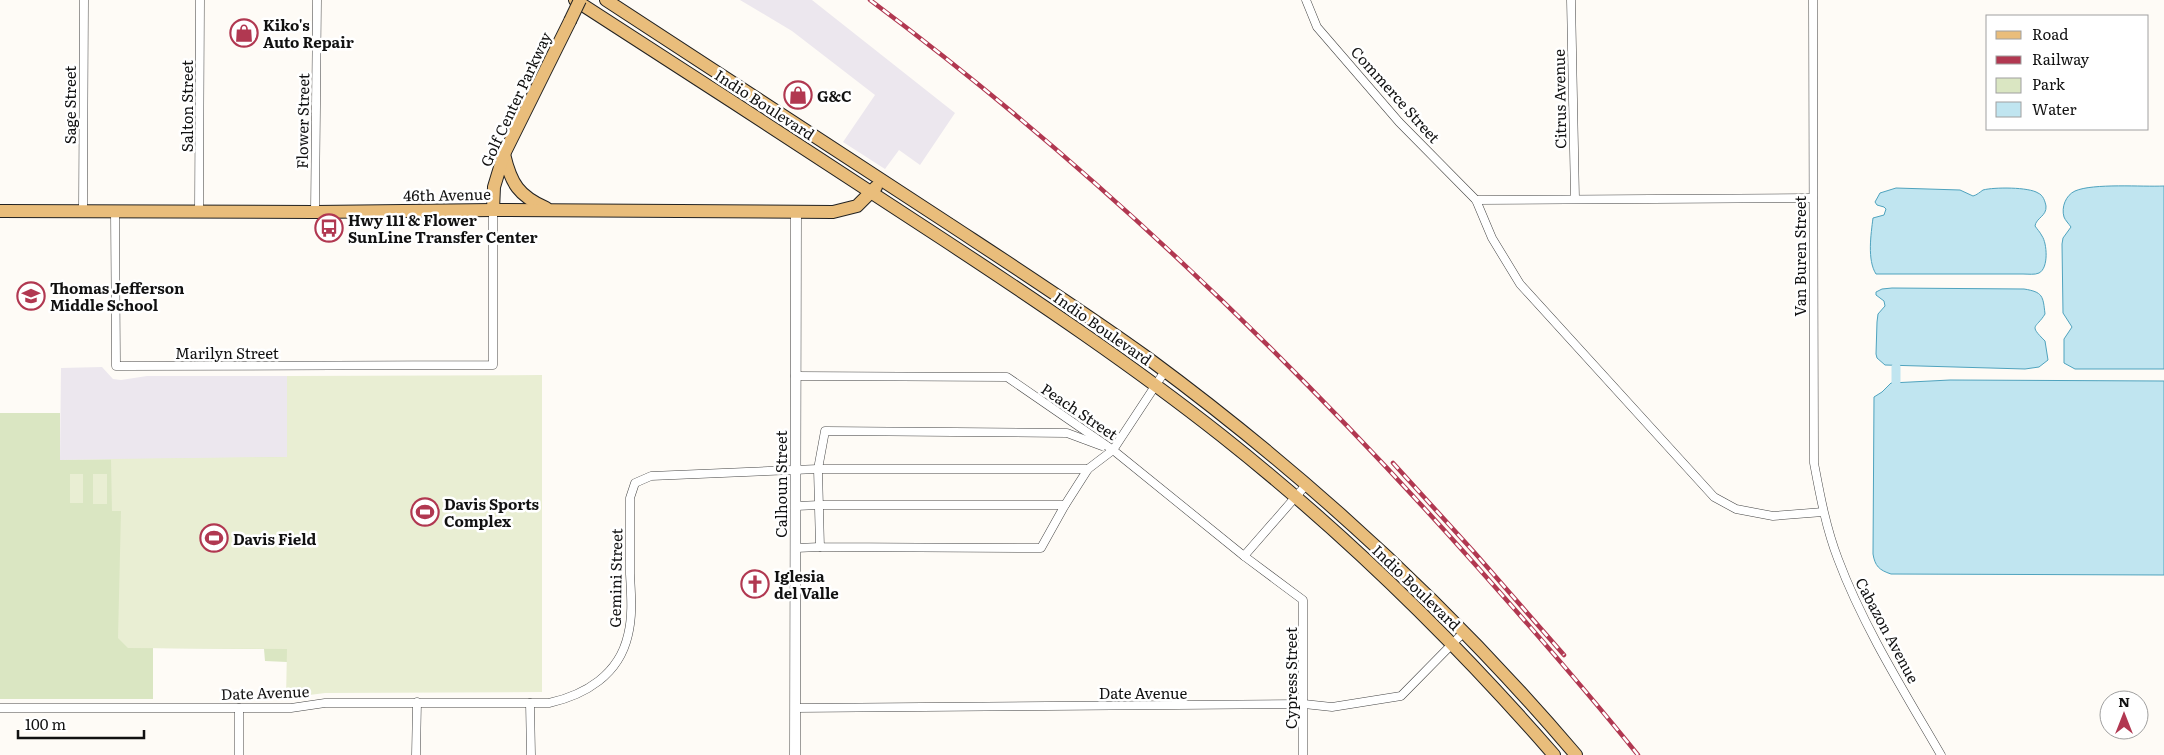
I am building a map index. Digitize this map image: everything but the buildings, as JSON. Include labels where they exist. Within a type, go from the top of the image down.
[{"type":"main road","name":"Indio Boulevard","points":[[575,0],[871,192],[1083,333],[1156,385],[1221,435],[1376,569],[1452,644],[1554,755]]},
{"type":"main road","name":"Golf Center Parkway","points":[[493,210],[494,187],[504,154],[580,0]]},
{"type":"main road","name":"Indio Boulevard","points":[[606,0],[1099,322],[1164,371],[1250,438],[1387,557],[1510,680],[1576,755]]},
{"type":"main road","points":[[504,154],[510,175],[528,200],[550,210]]},
{"type":"main road","name":"46th Avenue","points":[[0,211],[314,212],[550,210],[832,212],[846,210],[860,203],[882,180]]},
{"type":"street","name":"Sage Street","points":[[83,211],[84,0]]},
{"type":"street","name":"Salton Street","points":[[199,212],[200,0]]},
{"type":"street","name":"Flower Street","points":[[314,212],[317,0]]},
{"type":"street","name":"Commerce Street","points":[[1306,0],[1317,27],[1400,122],[1476,200]]},
{"type":"street","name":"Citrus Avenue","points":[[1571,0],[1575,198]]},
{"type":"street","name":"Van Buren Street","points":[[1813,0],[1814,463],[1823,512]]},
{"type":"street","points":[[1813,198],[1476,200],[1492,238],[1520,284],[1714,497],[1736,509],[1773,516],[1823,512]]},
{"type":"street","name":"Golf Center Parkway","points":[[493,210],[493,365]]},
{"type":"street","name":"Marilyn Street","points":[[115,211],[116,366],[493,365]]},
{"type":"street","name":"Calhoun Street","points":[[795,755],[796,212]]},
{"type":"street","points":[[796,548],[1041,548],[1088,470],[1114,450],[1164,371]]},
{"type":"street","name":"Peach Street","points":[[795,376],[1007,377],[1114,450],[1244,556],[1303,600]]},
{"type":"street","points":[[820,547],[818,469],[825,431],[1067,434],[1114,450]]},
{"type":"street","points":[[796,471],[818,469],[1088,470]]},
{"type":"street","name":"Gemini Street","points":[[530,703],[548,703],[568,699],[585,691],[605,676],[622,652],[628,636],[630,620],[630,498],[635,483],[651,476],[796,471]]},
{"type":"street","points":[[1244,556],[1306,485]]},
{"type":"street","points":[[796,506],[820,504],[1065,506]]},
{"type":"street","name":"Cabazon Avenue","points":[[1823,512],[1837,558],[1852,592],[1941,755]]},
{"type":"street","name":"Cypress Street","points":[[1303,600],[1303,755]]},
{"type":"street","name":"Date Avenue","points":[[795,708],[1304,704],[1332,707],[1401,696],[1464,632]]},
{"type":"street","points":[[416,755],[417,702]]},
{"type":"street","name":"Date Avenue","points":[[0,708],[291,708],[325,703],[530,703]]},
{"type":"street","points":[[530,703],[531,755]]},
{"type":"street","points":[[238,708],[239,755]]},
{"type":"shaded area","points":[[740,0],[812,0],[955,113],[920,165],[899,150],[885,169],[843,142],[875,95],[792,31]]},
{"type":"shaded area","points":[[102,367],[113,379],[121,380],[147,376],[287,376],[287,457],[60,460],[61,368]]},
{"type":"green space","name":"Davis Sports Complex","points":[[542,375],[542,692],[325,693],[286,698],[287,649],[128,648],[118,638],[121,511],[112,511],[111,459],[287,457],[287,376]]},
{"type":"green space","points":[[0,413],[60,413],[60,460],[287,457],[287,662],[265,661],[264,649],[153,648],[153,699],[0,699]]},
{"type":"green space","points":[[70,474],[83,474],[83,503],[70,503]]},
{"type":"green space","points":[[93,474],[107,474],[107,504],[93,504]]},
{"type":"water","points":[[2164,186],[2164,369],[2075,369],[2064,363],[2064,339],[2072,327],[2063,313],[2062,244],[2063,238],[2071,227],[2064,217],[2063,209],[2065,202],[2069,195],[2075,191],[2094,187]]},
{"type":"water","points":[[1896,188],[1960,190],[1973,196],[1983,190],[2003,188],[2034,191],[2040,194],[2044,198],[2046,209],[2035,226],[2044,239],[2045,244],[2046,261],[2042,270],[2037,274],[1876,274],[1871,262],[1873,218],[1884,215],[1886,209],[1875,202],[1880,193]]},
{"type":"water","points":[[1892,288],[2024,289],[2038,293],[2044,303],[2045,314],[2035,329],[2045,341],[2048,360],[2039,367],[2025,369],[1885,365],[1877,358],[1876,354],[1878,314],[1885,306],[1884,301],[1876,295],[1876,292]]},
{"type":"water","points":[[1950,380],[2164,381],[2164,575],[1891,574],[1878,567],[1873,554],[1874,397],[1891,383]]},
{"type":"waterway","points":[[1896,367],[1896,382]]},
{"type":"railway","points":[[870,0],[952,63],[1031,128],[1109,196],[1260,337],[1403,485],[1472,561],[1638,755]]},
{"type":"railway","points":[[1393,463],[1564,655]]},
{"type":"place","name":"Kiko's Auto Repair","points":[[244,33]]},
{"type":"place","name":"G&C","points":[[798,95]]},
{"type":"place","name":"Hwy 111 & Flower SunLine Transfer Center","points":[[329,228]]},
{"type":"place","name":"Thomas Jefferson Middle School","points":[[31,296]]},
{"type":"place","name":"Davis Sports Complex","points":[[425,512]]},
{"type":"place","name":"Davis Field","points":[[214,538]]},
{"type":"place","name":"Iglesia del Valle","points":[[755,584]]}]
